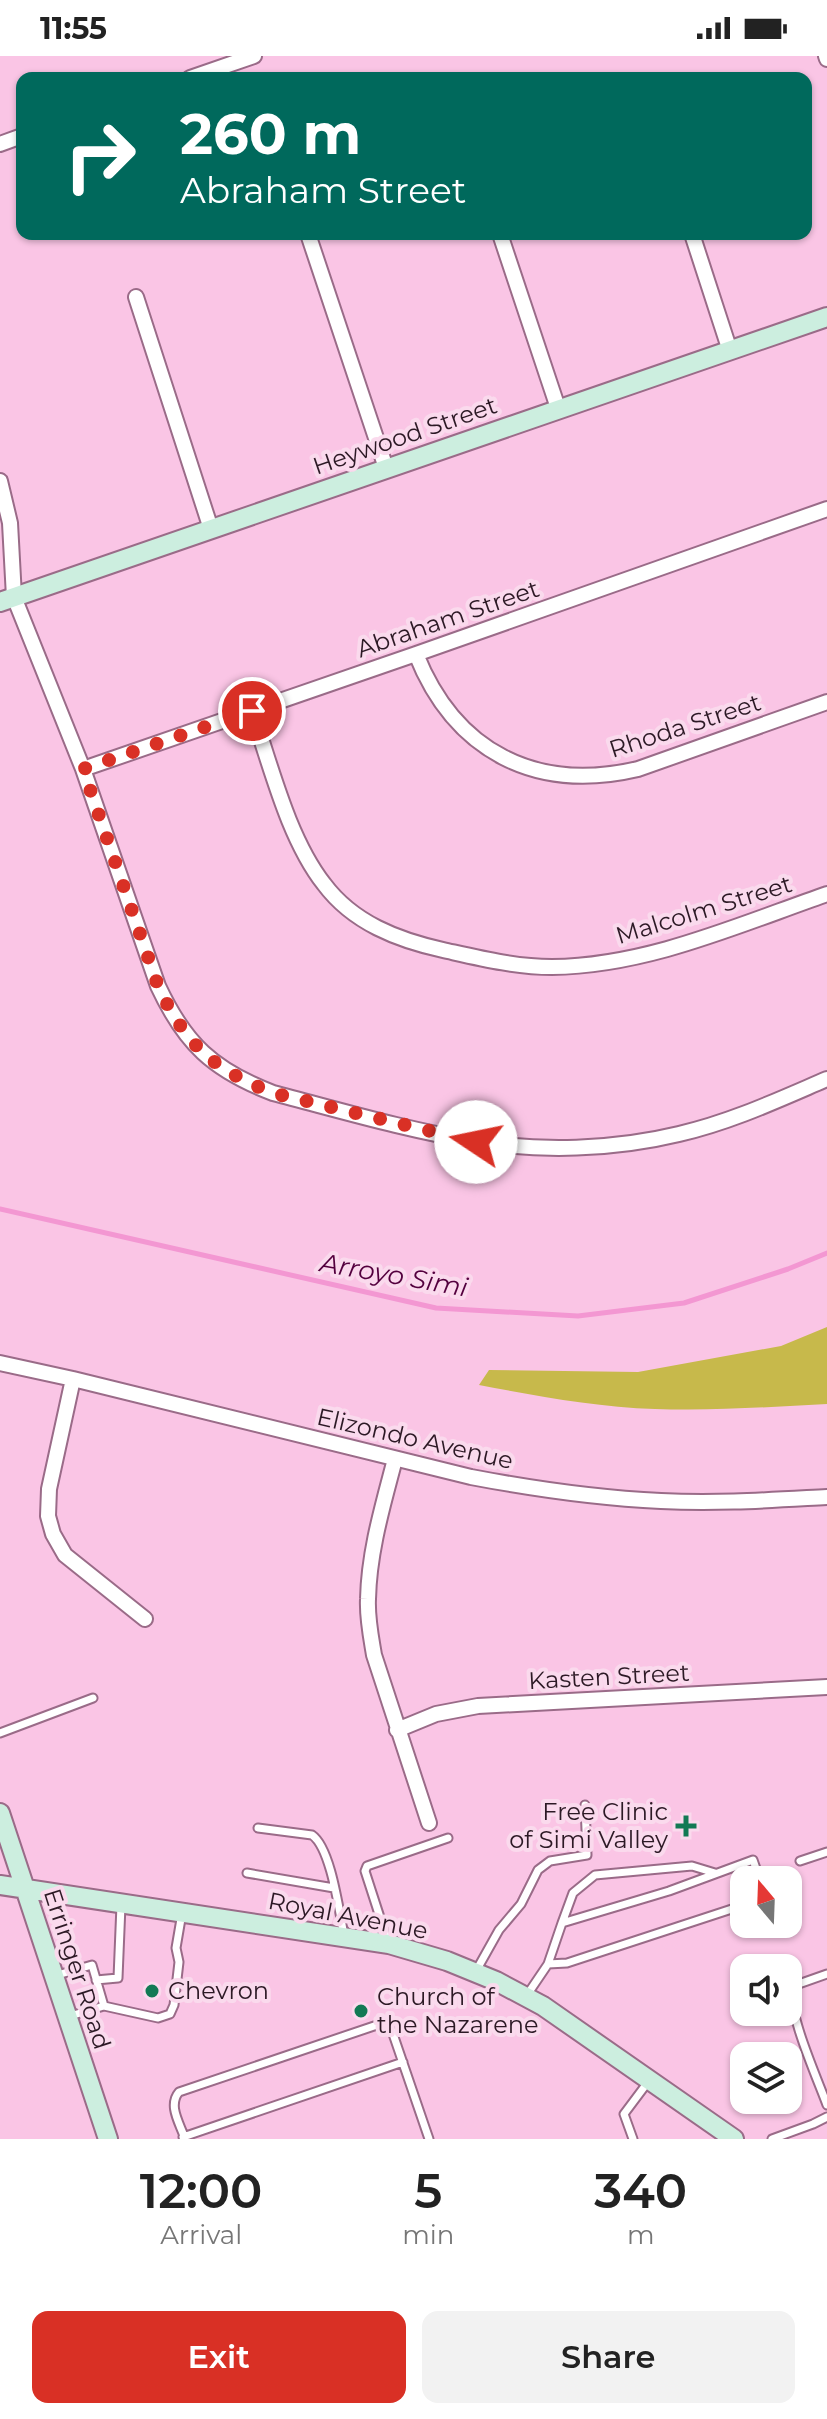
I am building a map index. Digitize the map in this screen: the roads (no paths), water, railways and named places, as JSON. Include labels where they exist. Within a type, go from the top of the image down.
[{"type":"main road","name":"Heywood Street","points":[[7,599],[827,317]]},
{"type":"main road","name":"Erringer Road","points":[[0,1813],[106,2139]]},
{"type":"main road","name":"Royal Avenue","points":[[0,1885],[389,1944],[447,1961],[543,2006],[734,2139]]},
{"type":"street","points":[[207,72],[254,56]]},
{"type":"street","points":[[310,240],[386,468]]},
{"type":"street","points":[[502,240],[558,408]]},
{"type":"street","points":[[694,240],[730,351]]},
{"type":"street","points":[[136,297],[211,529]]},
{"type":"street","points":[[0,481],[10,523],[7,599],[83,769],[158,986],[171,1014],[190,1040],[215,1064],[242,1081],[273,1093],[476,1142],[549,1148],[614,1145],[678,1134],[741,1116],[827,1079]]},
{"type":"street","name":"Abraham Street","points":[[83,769],[827,509]]},
{"type":"street","name":"Rhoda Street","points":[[416,654],[440,703],[456,722],[481,743],[517,763],[559,775],[600,776],[638,769],[827,702]]},
{"type":"street","name":"Malcolm Street","points":[[252,711],[295,835],[325,887],[366,922],[391,936],[418,945],[504,964],[550,967],[597,964],[661,951],[827,894]]},
{"type":"street","name":"Elizondo Avenue","points":[[0,1363],[471,1477],[594,1496],[664,1501],[827,1497]]},
{"type":"street","points":[[73,1379],[49,1489],[48,1516],[53,1534],[65,1555],[145,1619]]},
{"type":"street","points":[[395,1459],[373,1548],[368,1600],[374,1655],[429,1823]]},
{"type":"street","name":"Kasten Street","points":[[397,1730],[436,1714],[478,1706],[827,1687]]},
{"type":"lane","points":[[0,1733],[93,1698]]},
{"type":"lane","points":[[475,1973],[499,1930],[521,1904],[538,1870],[550,1861],[587,1855],[585,1805]]},
{"type":"lane","points":[[258,1828],[312,1835],[318,1839],[331,1872],[344,1937]]},
{"type":"lane","points":[[389,1944],[365,1871],[367,1866],[448,1838]]},
{"type":"lane","points":[[800,1861],[827,1852]]},
{"type":"lane","points":[[736,1866],[753,1860],[755,1866]]},
{"type":"lane","points":[[526,1997],[548,1964],[573,1893],[595,1875],[692,1866],[717,1873]]},
{"type":"lane","points":[[562,1923],[656,1895],[730,1868]]},
{"type":"lane","points":[[247,1873],[334,1888]]},
{"type":"lane","points":[[96,1980],[118,1978],[121,1903]]},
{"type":"lane","points":[[548,1964],[567,1963],[730,1910]]},
{"type":"lane","points":[[68,2017],[104,2006],[158,2018],[170,2014],[174,2005],[179,1962],[176,1948],[182,1912]]},
{"type":"lane","points":[[54,1976],[92,1965],[104,2006]]},
{"type":"lane","points":[[827,1974],[793,1986],[791,2001],[827,2105]]},
{"type":"lane","points":[[403,2062],[183,2137],[173,2104],[179,2092],[380,2024],[392,2031],[403,2062],[429,2139]]},
{"type":"lane","points":[[633,2139],[624,2114],[649,2080]]},
{"type":"lane","points":[[772,2139],[827,2117]]},
{"type":"waterway","name":"Arroyo Simi","points":[[0,1209],[436,1308],[578,1316],[684,1303],[827,1253]]},
{"type":"place","name":"Free Clinic of Simi Valley","points":[[686,1826]]},
{"type":"place","name":"Chevron","points":[[152,1991]]},
{"type":"place","name":"Church of the Nazarene","points":[[361,2011]]}]
